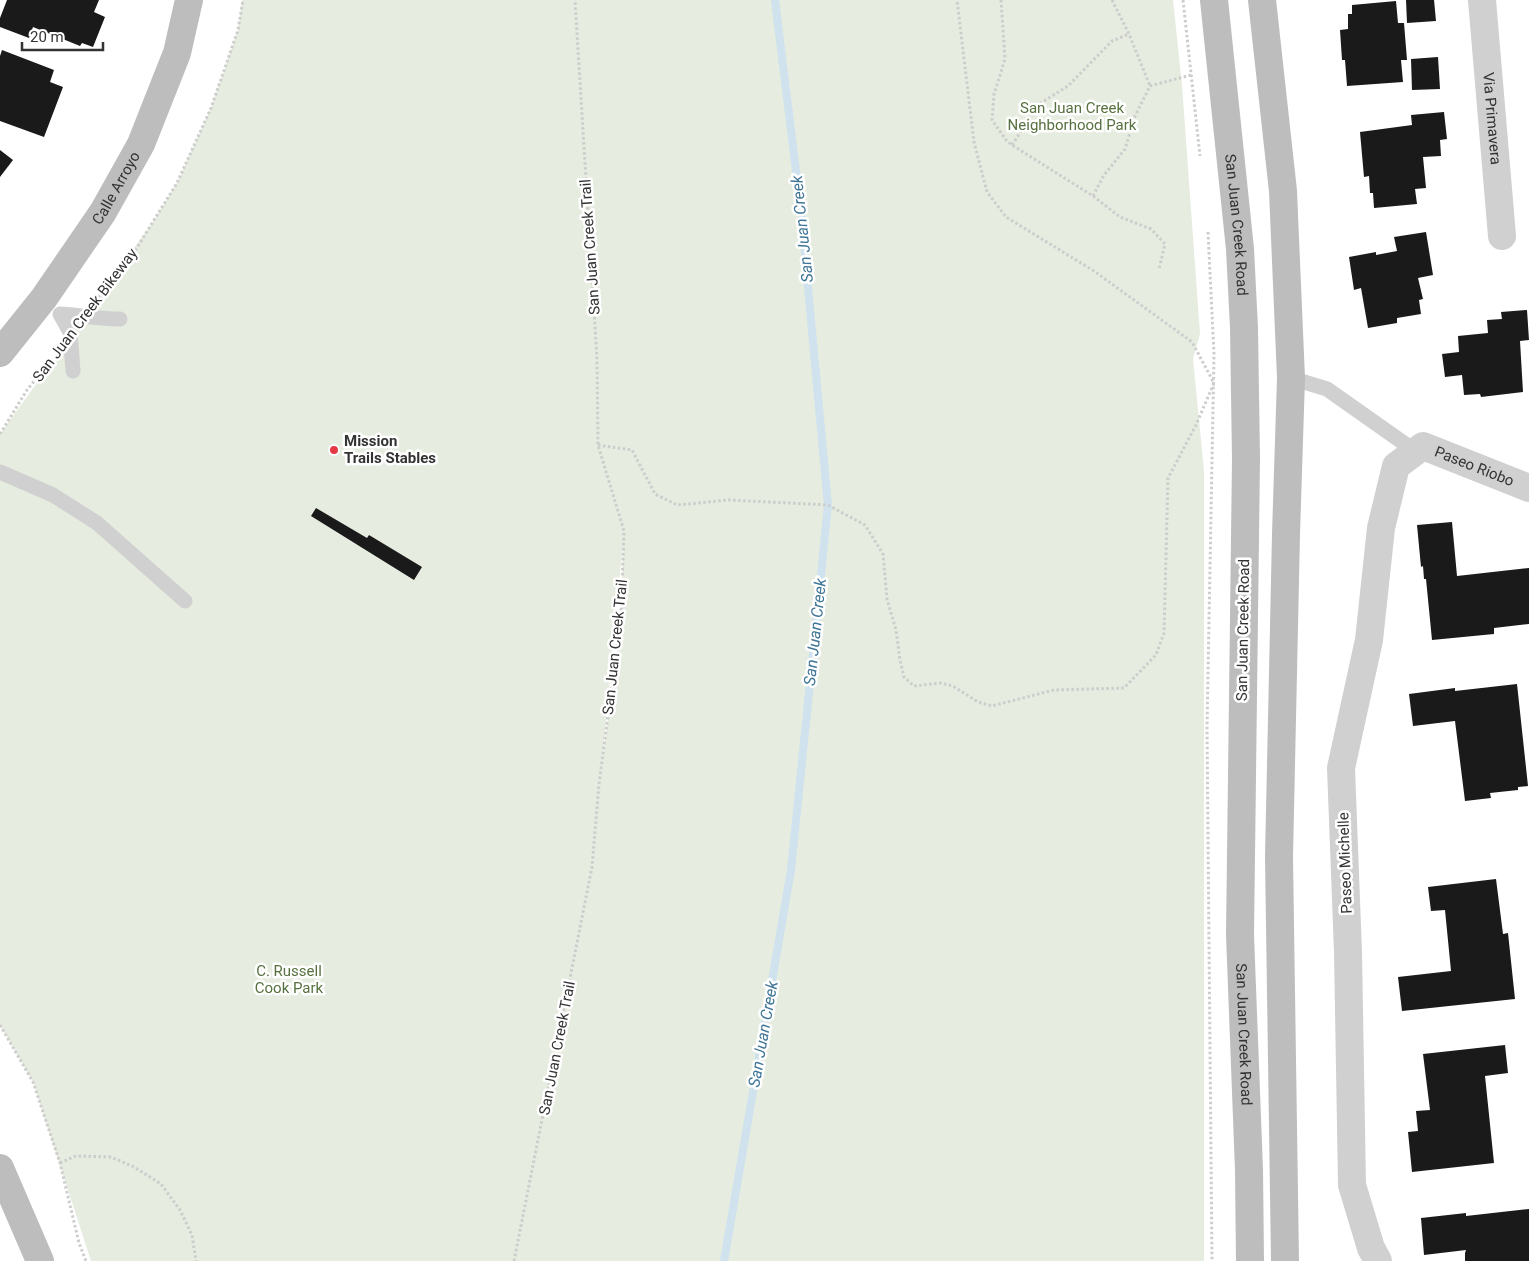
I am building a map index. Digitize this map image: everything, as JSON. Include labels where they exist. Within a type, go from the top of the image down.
[{"type":"street","name":"Calle Arroyo","points":[[0,353],[52,306],[141,144],[177,54],[189,0]]},
{"type":"street","name":"San Juan Creek Road","points":[[1214,0],[1240,249],[1244,328],[1246,458],[1240,935],[1249,1170],[1250,1261]]},
{"type":"street","points":[[1262,0],[1283,192],[1291,378],[1278,858],[1285,1261]]},
{"type":"street","name":"Via Primavera","points":[[1482,0],[1502,236]]},
{"type":"street","name":"Paseo Riobo","points":[[1406,459],[1422,446],[1529,488]]},
{"type":"street","name":"Paseo Michelle","points":[[1378,1261],[1371,1248],[1352,1185],[1348,952],[1341,768],[1370,640],[1381,528],[1406,459]]},
{"type":"street","points":[[0,1168],[40,1261]]},
{"type":"lane","points":[[52,306],[94,318],[120,319]]},
{"type":"lane","points":[[52,306],[70,332],[73,371]]},
{"type":"lane","points":[[1291,378],[1327,389],[1406,459]]},
{"type":"lane","points":[[0,472],[53,496],[98,523],[185,601]]},
{"type":"path","name":"San Juan Creek Bikeway","points":[[82,315],[120,274],[177,183],[211,108],[238,30],[243,0]]},
{"type":"path","name":"San Juan Creek Trail","points":[[514,1261],[592,868],[599,784],[621,616],[624,531],[598,446],[597,359],[575,0]]},
{"type":"path","points":[[957,0],[974,142],[987,192],[1006,217],[1094,271],[1192,342],[1214,383]]},
{"type":"path","points":[[1001,0],[1005,59],[994,94],[992,120],[1006,140],[1012,145],[1093,196],[1120,218],[1152,228],[1165,244],[1159,269]]},
{"type":"path","points":[[1093,196],[1104,175],[1124,150],[1136,116],[1150,86],[1129,34],[1112,0]]},
{"type":"path","points":[[1183,0],[1201,161]]},
{"type":"path","points":[[1012,145],[1039,104],[1068,86],[1112,41],[1129,34]]},
{"type":"path","points":[[1150,86],[1191,75]]},
{"type":"path","points":[[1208,228],[1214,354],[1208,728],[1212,1261]]},
{"type":"path","name":"San Juan Creek Bikeway","points":[[0,434],[27,390],[70,332]]},
{"type":"path","points":[[598,446],[632,450],[655,494],[677,505],[729,500],[828,505],[865,526],[883,554],[887,599],[896,630],[904,677],[914,686],[940,682],[953,686],[978,702],[992,706],[1054,690],[1124,688],[1156,655],[1164,634],[1168,478],[1196,425],[1214,383]]},
{"type":"path","points":[[0,1025],[33,1082],[60,1163],[79,1243],[86,1261]]},
{"type":"path","points":[[60,1163],[76,1156],[111,1157],[134,1167],[161,1184],[180,1210],[192,1235],[196,1261]]},
{"type":"green space","points":[[242,0],[1173,0],[1182,85],[1200,334],[1193,359],[1204,471],[1204,1261],[91,1261],[33,1082],[0,1025],[0,434],[153,222],[177,183],[211,108],[238,30]],"holes":[[[623,542],[621,616],[602,763]]]},
{"type":"building","points":[[7,0],[99,0],[94,12],[105,17],[93,47],[82,43],[80,46],[33,27],[29,38],[0,27],[0,18]]},
{"type":"building","points":[[1406,0],[1434,0],[1436,21],[1407,23]]},
{"type":"building","points":[[1396,1],[1398,23],[1404,23],[1407,60],[1401,60],[1403,82],[1347,86],[1345,60],[1342,60],[1340,30],[1348,29],[1348,14],[1352,14],[1352,5]]},
{"type":"building","points":[[2,50],[54,70],[50,82],[63,87],[44,137],[0,121],[0,56]]},
{"type":"building","points":[[1438,57],[1440,89],[1412,90],[1411,59]]},
{"type":"building","points":[[1444,112],[1447,139],[1440,140],[1441,156],[1423,157],[1426,188],[1415,189],[1417,204],[1374,208],[1373,193],[1370,193],[1369,176],[1364,177],[1360,132],[1412,125],[1411,115]]},
{"type":"building","points":[[0,150],[13,160],[0,177]]},
{"type":"building","points":[[1426,232],[1433,275],[1418,278],[1423,299],[1419,300],[1421,314],[1397,318],[1397,323],[1368,328],[1361,288],[1354,290],[1349,257],[1376,252],[1376,255],[1397,251],[1394,237]]},
{"type":"building","points":[[1527,310],[1529,340],[1520,341],[1523,392],[1481,397],[1480,394],[1464,395],[1462,375],[1445,377],[1442,354],[1459,352],[1458,336],[1488,333],[1487,320],[1502,319],[1501,312]]},
{"type":"building","points":[[316,508],[367,538],[369,535],[422,567],[414,580],[311,516]]},
{"type":"building","points":[[1452,522],[1457,576],[1529,568],[1529,624],[1494,628],[1494,634],[1432,640],[1426,579],[1424,579],[1423,566],[1421,567],[1417,525]]},
{"type":"building","points":[[1517,684],[1528,786],[1518,787],[1518,790],[1490,793],[1491,798],[1465,801],[1455,721],[1413,726],[1409,694],[1455,688],[1455,691]]},
{"type":"building","points":[[1496,879],[1503,934],[1508,933],[1515,999],[1402,1011],[1398,977],[1451,971],[1445,910],[1431,911],[1428,887]]},
{"type":"building","points":[[1505,1045],[1508,1073],[1485,1076],[1494,1163],[1412,1172],[1408,1132],[1418,1131],[1416,1111],[1430,1110],[1423,1054]]},
{"type":"building","points":[[1529,1209],[1529,1261],[1465,1261],[1466,1250],[1424,1255],[1421,1218],[1466,1213],[1466,1216]]},
{"type":"waterway","name":"San Juan Creek","points":[[724,1261],[791,870],[828,505],[801,211],[775,0]]},
{"type":"place","name":"Mission Trails Stables","points":[[334,450]]},
{"type":"park label","name":"San Juan Creek Neighborhood Park","points":[[1072,116]]},
{"type":"park label","name":"C. Russell Cook Park","points":[[289,980]]}]
